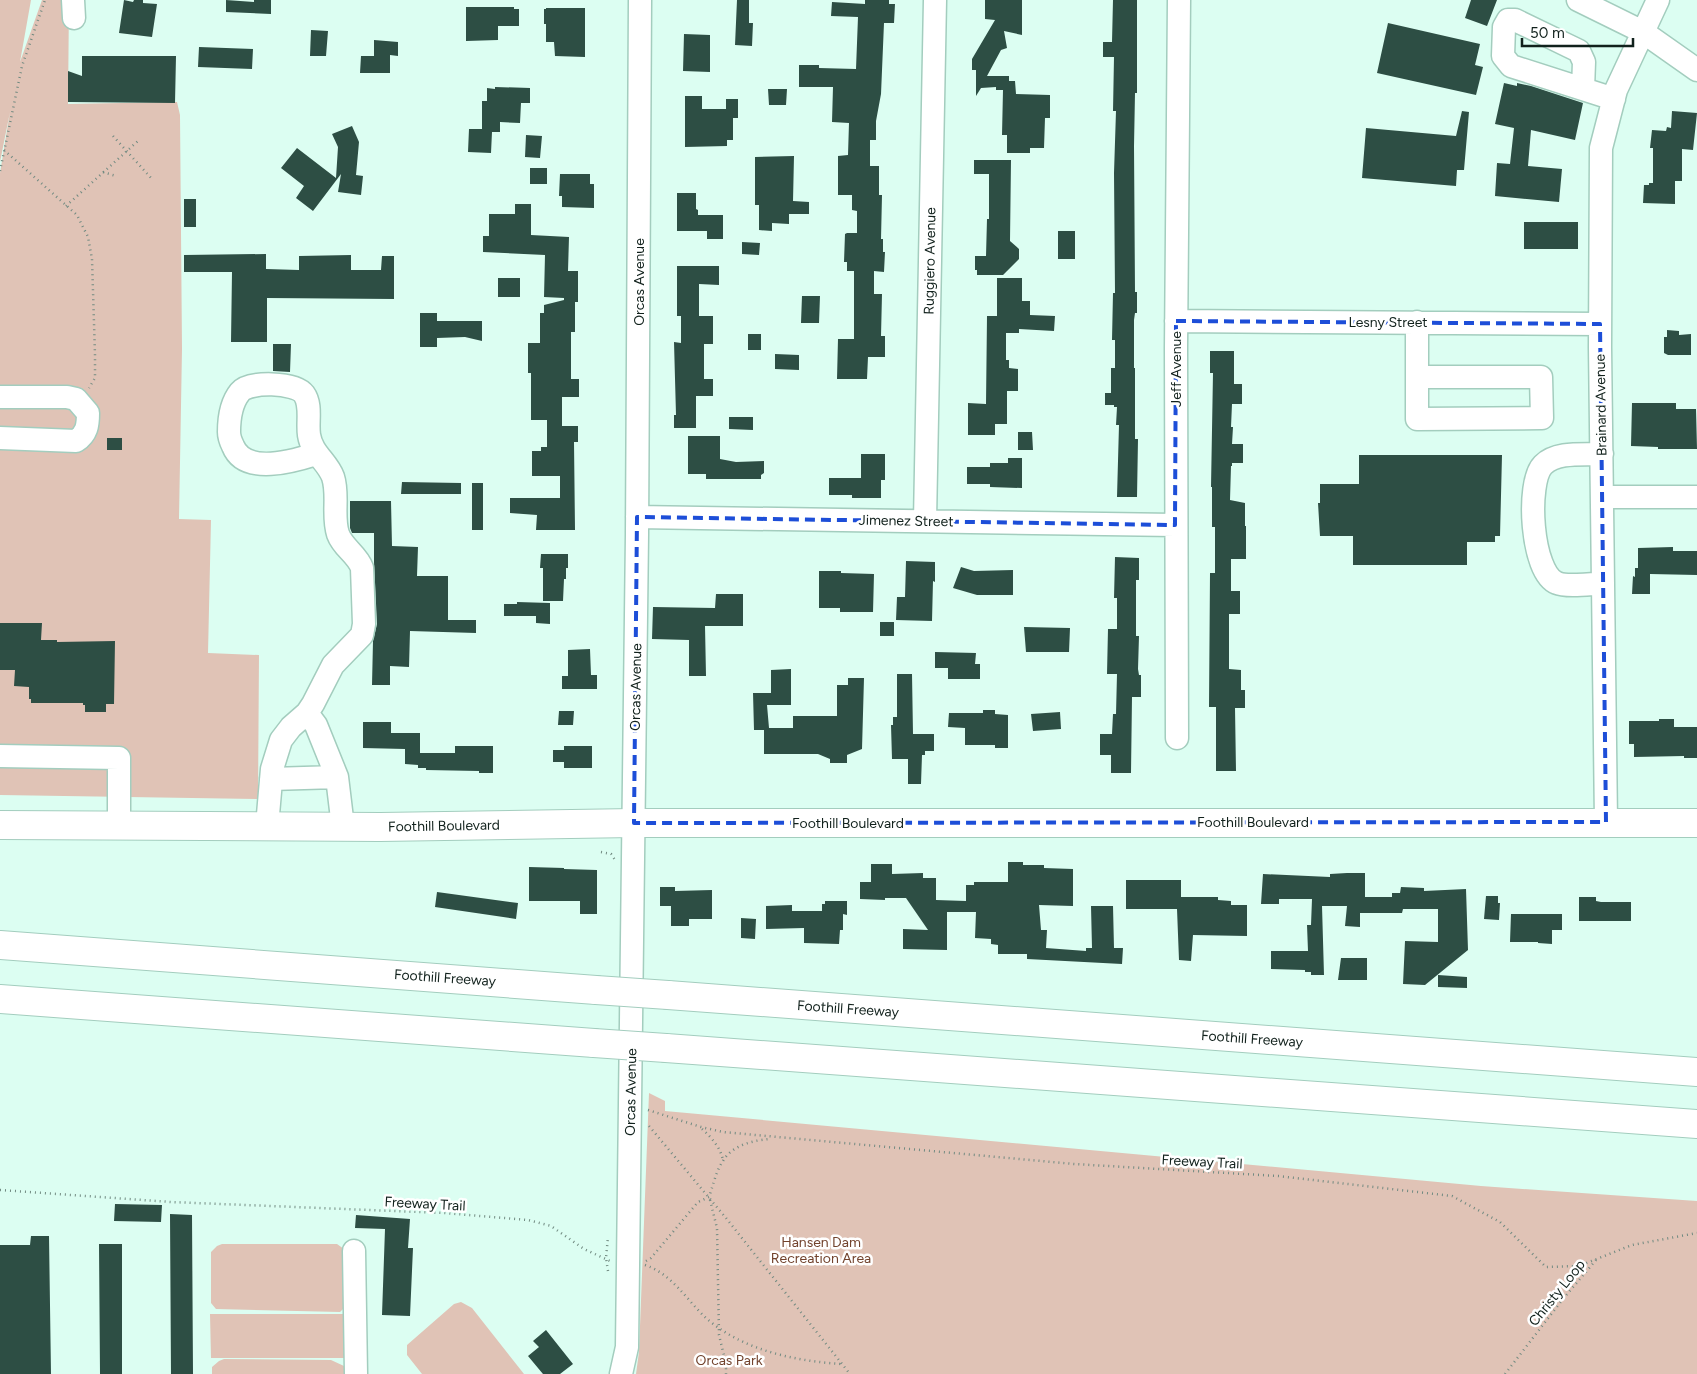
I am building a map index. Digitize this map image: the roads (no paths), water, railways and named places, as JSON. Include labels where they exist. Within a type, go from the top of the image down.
[{"type":"main road","name":"Foothill Boulevard","points":[[0,825],[343,827],[634,823],[1697,823]]},
{"type":"main road","name":"Foothill Freeway","points":[[0,945],[1697,1072]]},
{"type":"main road","points":[[0,999],[1697,1124]]},
{"type":"street","name":"Orcas Avenue","points":[[621,1374],[627,1347],[635,1264],[630,1104],[637,517],[640,0]]},
{"type":"street","name":"Ruggiero Avenue","points":[[925,521],[935,0]]},
{"type":"street","name":"Jeff Avenue","points":[[1176,738],[1176,321],[1179,0]]},
{"type":"street","points":[[1578,0],[1643,32],[1697,70]]},
{"type":"street","name":"Brainard Avenue","points":[[1606,822],[1600,324],[1601,148],[1616,90],[1658,0]]},
{"type":"street","points":[[1583,89],[1614,99]]},
{"type":"street","name":"Lesny Street","points":[[1176,321],[1600,324]]},
{"type":"street","points":[[1417,322],[1417,377],[1417,419],[1542,418],[1541,377],[1417,377]]},
{"type":"street","points":[[0,397],[67,397],[76,399],[88,413],[88,425],[83,436],[76,440],[0,438]]},
{"type":"street","points":[[267,826],[272,768],[281,740],[291,727],[307,713],[318,696],[326,675],[362,635],[364,624],[362,568],[359,560],[343,544],[338,536],[333,477],[316,454]]},
{"type":"street","points":[[1602,454],[1557,456],[1543,464],[1537,474],[1535,486],[1534,534],[1539,559],[1549,577],[1557,583],[1603,583]]},
{"type":"street","points":[[1602,497],[1697,497]]},
{"type":"street","name":"Jimenez Street","points":[[637,517],[1176,525]]},
{"type":"street","points":[[307,713],[316,725],[336,777],[343,827]]},
{"type":"street","points":[[0,756],[119,758],[119,826]]},
{"type":"street","points":[[271,779],[336,777]]},
{"type":"street","points":[[354,1251],[356,1374]]},
{"type":"park label","name":"Hansen Dam Recreation Area","points":[[821,1250]]},
{"type":"park label","name":"Orcas Park","points":[[729,1360]]}]
